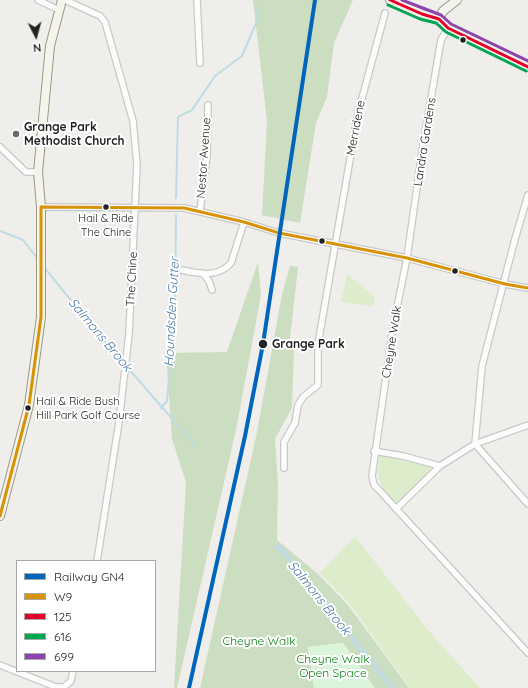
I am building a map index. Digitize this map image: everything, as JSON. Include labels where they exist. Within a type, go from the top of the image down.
[{"type":"street","points":[[38,0],[59,10]]},
{"type":"street","points":[[0,516],[29,405],[41,317],[41,208],[39,175],[50,46],[62,0]]},
{"type":"street","name":"The Chine","points":[[65,0],[100,16],[108,28],[133,121],[137,165],[136,207],[127,353],[119,422],[97,560]]},
{"type":"street","points":[[197,0],[200,64]]},
{"type":"street","points":[[390,0],[422,14],[439,18],[448,28],[528,68]]},
{"type":"street","points":[[439,18],[443,11],[457,0]]},
{"type":"street","name":"Merridene","points":[[284,468],[284,442],[295,423],[298,405],[303,397],[318,385],[318,344],[358,112],[385,13]]},
{"type":"street","name":"Landra Gardens","points":[[407,258],[423,145],[441,40],[448,28]]},
{"type":"street","name":"Nestor Avenue","points":[[200,211],[207,155],[208,105]]},
{"type":"street","points":[[0,146],[26,172],[39,175]]},
{"type":"street","points":[[528,195],[482,366],[475,444],[528,504]]},
{"type":"street","points":[[41,208],[174,207],[200,211],[244,222],[279,233],[407,258],[505,284],[528,288]]},
{"type":"street","points":[[182,270],[204,275],[224,269],[231,263],[244,222]]},
{"type":"street","name":"Cheyne Walk","points":[[407,258],[393,327],[390,358],[374,450],[372,476],[374,485],[528,653]]},
{"type":"street","points":[[204,275],[209,281],[212,290]]},
{"type":"street","points":[[396,509],[440,466],[475,444],[528,425]]},
{"type":"street","points":[[374,450],[440,466]]},
{"type":"street","points":[[0,665],[16,671]]},
{"type":"street","points":[[18,672],[56,687],[64,687],[71,680],[73,672]]},
{"type":"green space","points":[[253,0],[353,0],[334,43],[327,97],[316,123],[300,223],[262,215],[267,121]]},
{"type":"green space","name":"Cheyne Walk","points":[[258,262],[261,295],[236,430],[177,688],[174,688],[186,482],[172,439],[166,353],[227,352]]},
{"type":"green space","name":"Cheyne Walk","points":[[290,266],[298,267],[290,339],[294,352],[292,408],[275,439],[278,483],[277,540],[318,574],[348,605],[409,688],[375,688],[343,643],[308,647],[314,688],[200,688],[257,432],[282,294]]},
{"type":"green space","points":[[347,274],[375,297],[373,306],[341,302]]},
{"type":"green space","points":[[379,455],[426,465],[430,468],[431,473],[397,503],[382,487],[378,477]]},
{"type":"green space","points":[[355,536],[428,630],[480,688],[410,688],[349,603],[320,573]]},
{"type":"green space","name":"Cheyne Walk Open Space","points":[[343,643],[375,688],[314,688],[308,647]]},
{"type":"water","points":[[276,544],[282,547],[395,688],[390,688],[281,552],[274,548]]},
{"type":"waterway","name":"Houndsden Gutter","points":[[176,198],[178,117],[192,110],[215,76],[242,56],[257,21],[258,8]]},
{"type":"waterway","name":"Houndsden Gutter","points":[[161,408],[167,401],[175,307],[176,215]]},
{"type":"waterway","name":"Salmons Brook","points":[[0,231],[23,240],[38,259]]},
{"type":"waterway","name":"Salmons Brook","points":[[44,267],[98,334],[124,363]]},
{"type":"waterway","name":"Salmons Brook","points":[[127,367],[196,446]]},
{"type":"rail line","name":"GN4","points":[[189,688],[245,436],[263,344],[315,0]]},
{"type":"transit line","name":"125","points":[[390,0],[422,14],[439,19],[448,28],[528,67]]},
{"type":"transit line","name":"699","points":[[402,0],[441,15],[451,24],[528,61]]},
{"type":"transit line","name":"616","points":[[388,5],[420,19],[436,23],[446,32],[526,71]]},
{"type":"transit line","name":"W9","points":[[41,207],[184,208],[244,222],[279,233],[407,258],[505,284],[528,288]]},
{"type":"transit line","name":"W9","points":[[0,516],[29,405],[41,317],[41,207]]},
{"type":"place","name":"Grange Park Methodist Church","points":[[16,134]]},
{"type":"place","name":"Hail & Ride The Chine","points":[[106,207]]},
{"type":"place","name":"Grange Park","points":[[263,344]]},
{"type":"place","name":"Hail & Ride Bush Hill Park Golf Course","points":[[28,408]]}]
